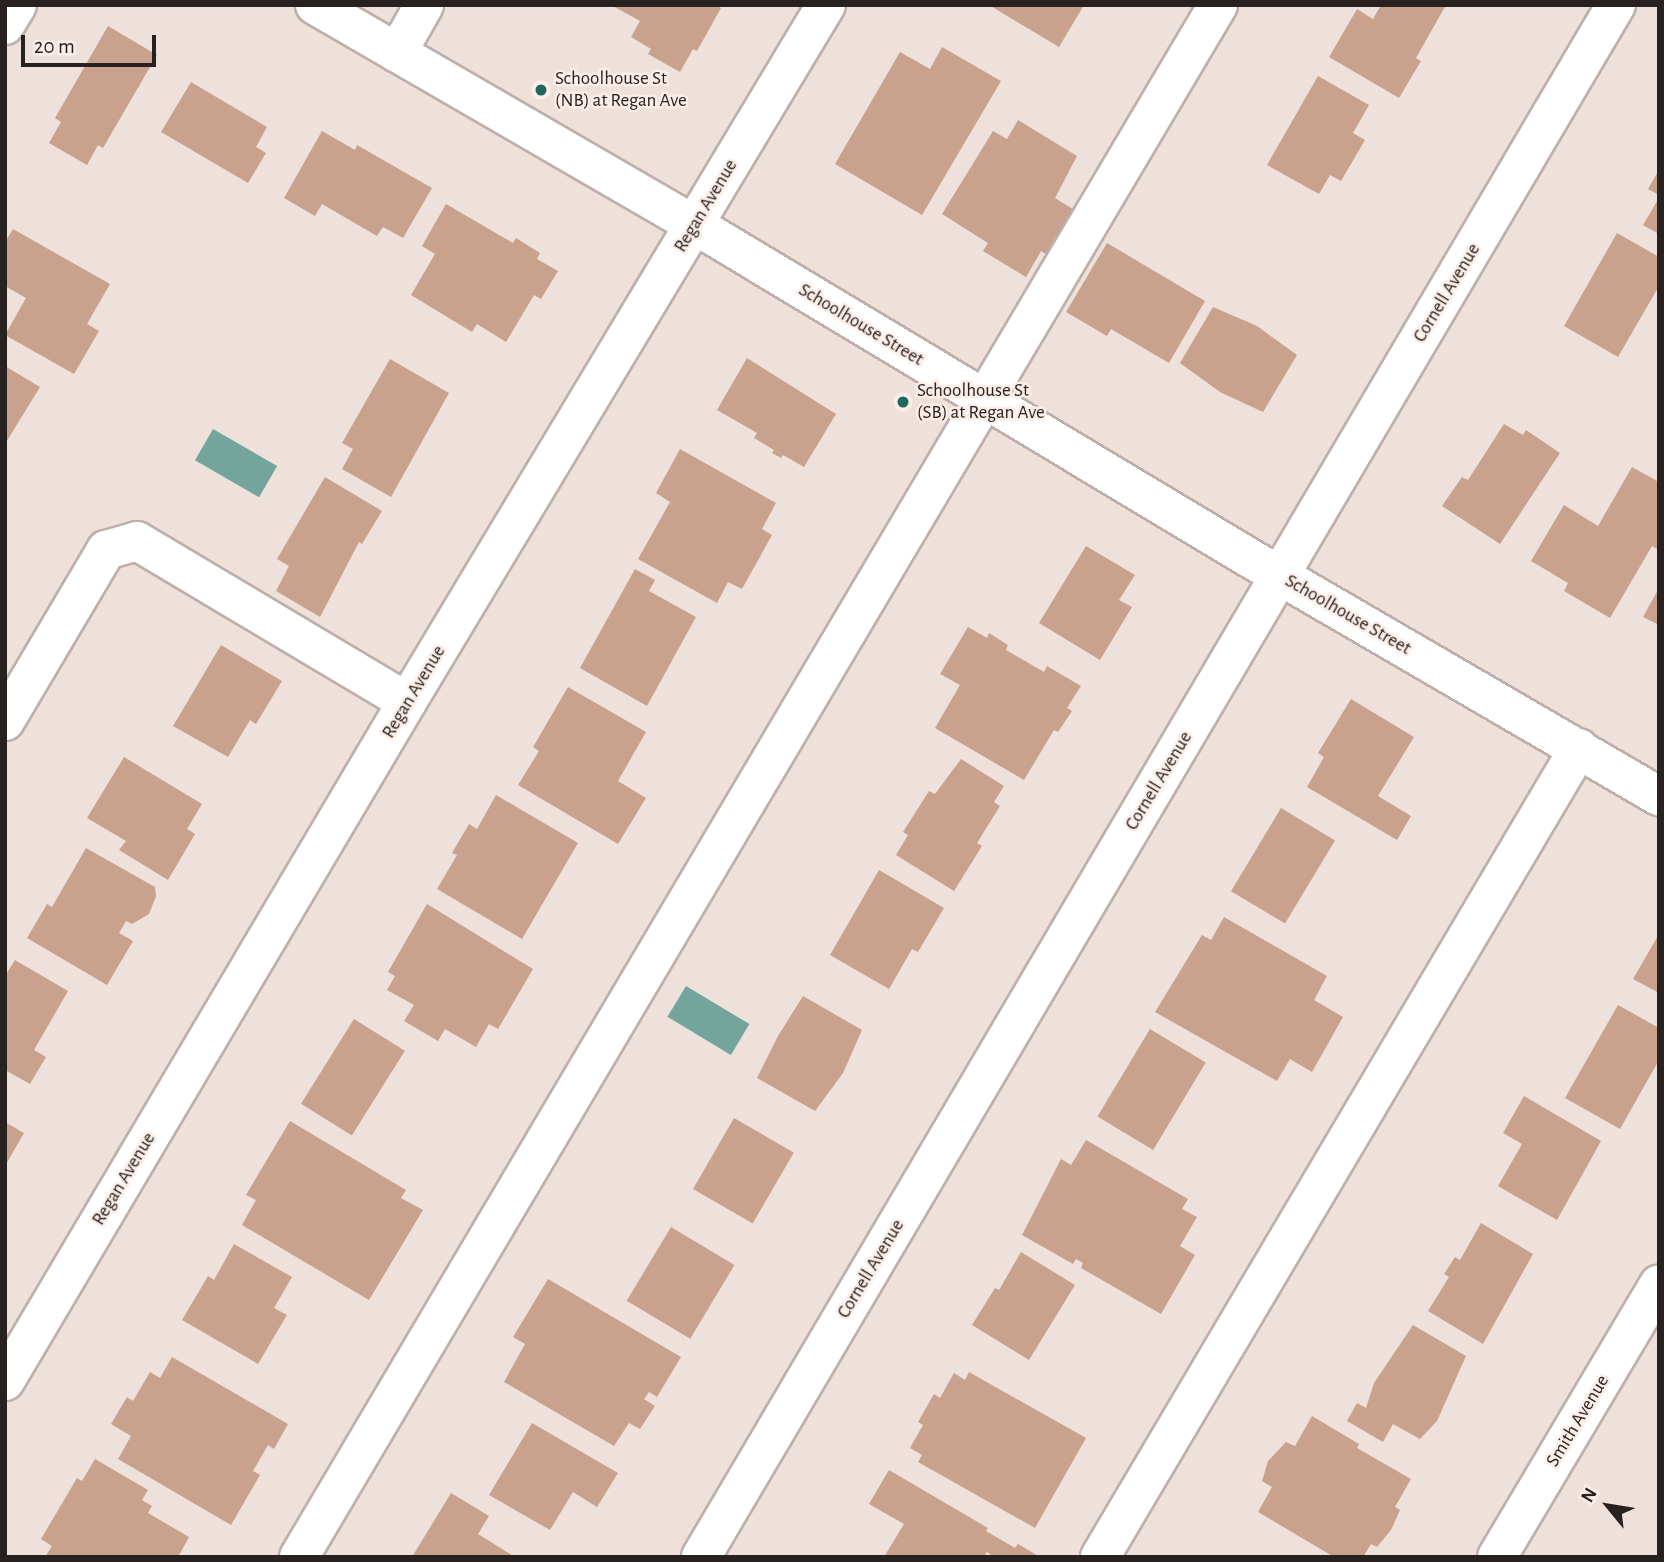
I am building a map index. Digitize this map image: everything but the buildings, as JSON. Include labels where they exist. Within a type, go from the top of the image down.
[{"type":"street","points":[[5,25],[17,5]]},
{"type":"street","name":"Schoolhouse Street","points":[[315,5],[695,225],[1280,576],[1659,796]]},
{"type":"street","points":[[397,53],[424,5]]},
{"type":"street","name":"Regan Avenue","points":[[5,1381],[407,702],[826,5]]},
{"type":"street","points":[[299,1557],[1218,5]]},
{"type":"street","name":"Cornell Avenue","points":[[701,1557],[1616,5]]},
{"type":"street","points":[[5,721],[106,550],[137,541],[407,702]]},
{"type":"street","points":[[1100,1557],[1579,748]]},
{"type":"street","name":"Smith Avenue","points":[[1497,1557],[1659,1284]]},
{"type":"water","points":[[213,429],[277,466],[259,497],[195,460]]},
{"type":"water","points":[[686,986],[749,1024],[731,1055],[667,1017]]},
{"type":"place","name":"Schoolhouse St (NB) at Regan Ave","points":[[541,90]]},
{"type":"place","name":"Schoolhouse St (SB) at Regan Ave","points":[[903,402]]}]
